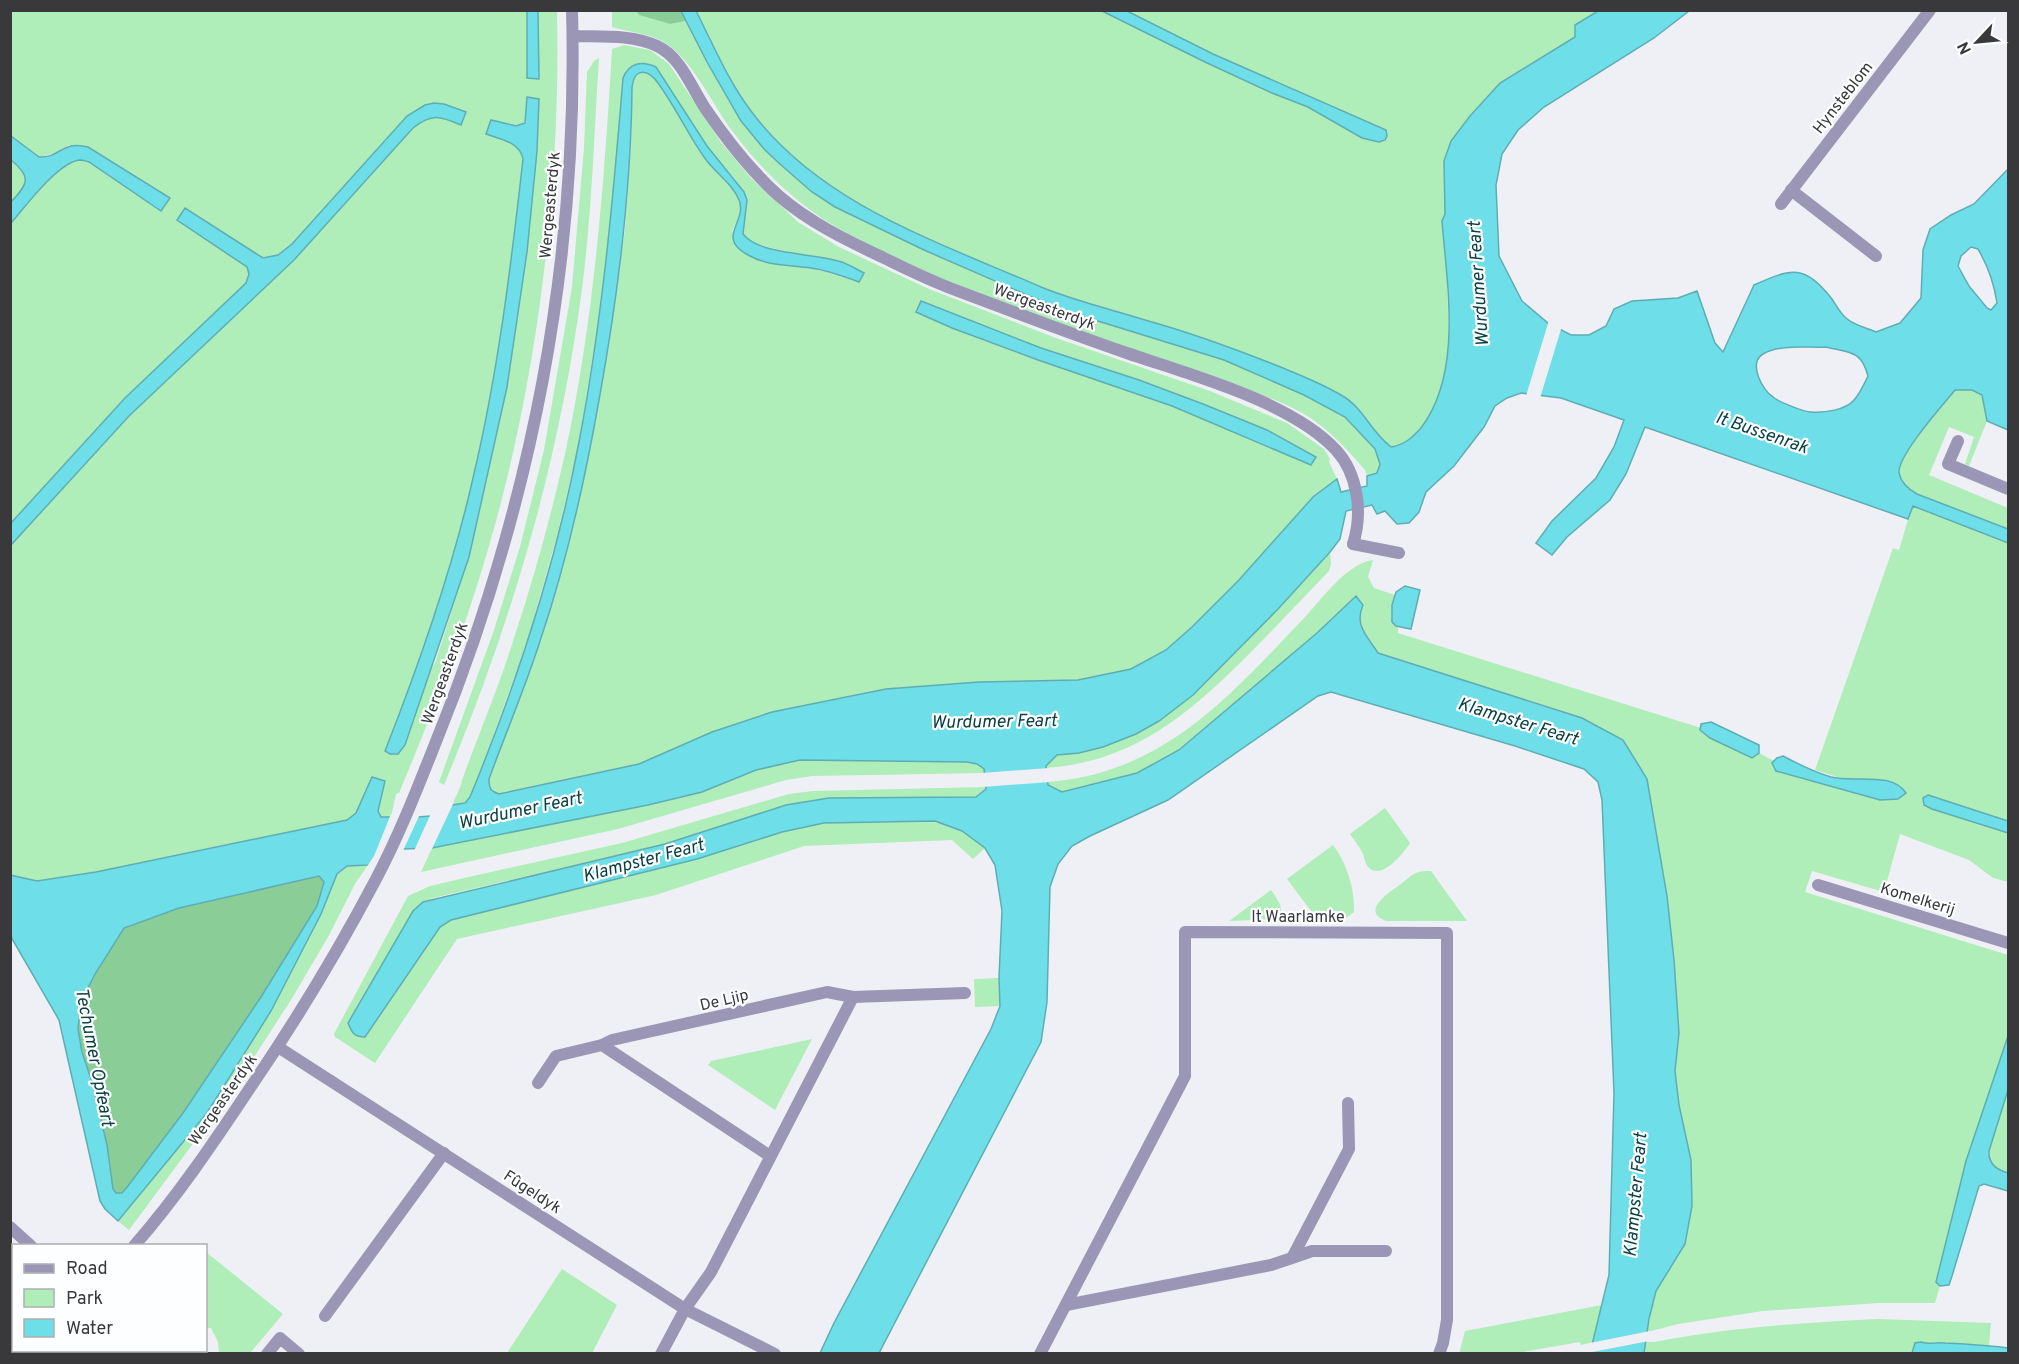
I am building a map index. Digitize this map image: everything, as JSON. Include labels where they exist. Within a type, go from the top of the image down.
[{"type":"street","name":"Wergeasterdyk","points":[[135,1244],[222,1130],[304,1006],[376,879],[417,790],[461,679],[506,542],[536,417],[552,324],[563,245],[571,147],[572,10]]},
{"type":"street","name":"Hynsteblom","points":[[1780,204],[1930,10]]},
{"type":"street","name":"Wergeasterdyk","points":[[573,36],[638,39],[658,46],[673,57],[705,107],[755,173],[779,196],[843,239],[932,281],[1060,330],[1216,384],[1290,415],[1322,436],[1338,452],[1348,468],[1359,510],[1358,527],[1353,544],[1399,553]]},
{"type":"street","points":[[1791,190],[1876,256]]},
{"type":"street","points":[[1958,441],[1948,464],[2008,489]]},
{"type":"street","name":"Komelkerij","points":[[1818,885],[2008,943]]},
{"type":"street","name":"It Waarlamke","points":[[1040,1353],[1185,1076],[1185,932],[1447,933],[1447,1320],[1439,1353]]},
{"type":"street","name":"De Ljip","points":[[538,1083],[556,1056],[602,1045],[612,1040],[827,992],[854,997],[965,993]]},
{"type":"street","points":[[661,1353],[685,1309],[711,1272],[854,997]]},
{"type":"street","points":[[602,1045],[770,1156]]},
{"type":"street","name":"Fûgeldyk","points":[[278,1047],[685,1309],[775,1353]]},
{"type":"street","points":[[1292,1258],[1348,1149],[1348,1103]]},
{"type":"street","points":[[325,1316],[444,1153]]},
{"type":"street","points":[[10,1227],[30,1244]]},
{"type":"street","points":[[1066,1305],[1271,1265],[1312,1251],[1386,1251]]},
{"type":"street","points":[[267,1353],[280,1338],[299,1353]]},
{"type":"green space","points":[[11,11],[527,11],[527,78],[538,79],[538,11],[557,11],[555,141],[551,207],[535,340],[523,406],[493,532],[473,599],[425,729],[399,793],[396,794],[391,817],[381,817],[378,811],[379,803],[372,777],[356,813],[347,820],[96,872],[37,881],[11,875],[11,545],[129,416],[294,260],[413,128],[431,118],[461,125],[434,103],[292,244],[278,255],[263,259],[185,209],[178,220],[247,267],[249,274],[246,283],[125,398],[11,523],[10,223],[61,168],[79,160],[89,162],[161,211],[170,198],[69,145],[56,153],[39,157],[11,136]],"holes":[[[538,99],[537,151],[527,252],[507,387],[469,557],[435,663],[385,750],[423,649],[456,547],[483,439],[497,359],[523,159],[514,145],[486,134],[491,120],[516,126],[525,123]]]},
{"type":"green space","points":[[612,11],[636,11],[639,15],[670,24],[686,21],[707,62],[781,165],[812,192],[835,207],[924,250],[1034,298],[1072,313],[1224,360],[1304,395],[1345,417],[1376,449],[1380,464],[1377,473],[1367,476],[1365,470],[1352,455],[1325,429],[1309,417],[1284,404],[981,294],[926,272],[873,247],[830,223],[798,201],[757,162],[725,121],[682,57],[660,40],[612,27]]},
{"type":"green space","points":[[636,11],[681,11],[686,21],[670,24],[639,15]]},
{"type":"green space","points":[[696,11],[1102,11],[1272,93],[1308,107],[1362,138],[1379,142],[1127,11],[1598,11],[1575,25],[1575,37],[1500,83],[1445,214],[1449,346],[1440,395],[1415,436],[1402,445],[1391,447],[1356,406],[1227,346],[1068,298],[962,254],[846,196],[811,171],[779,143],[751,111],[728,75]]},
{"type":"green space","points":[[624,45],[650,50],[669,64],[720,141],[750,177],[798,222],[839,247],[929,289],[1056,338],[1210,391],[1287,423],[1324,449],[1337,479],[1313,497],[1239,580],[1192,627],[1166,650],[1131,669],[1078,680],[979,682],[886,689],[772,712],[712,732],[639,764],[499,794],[494,792],[490,787],[489,779],[541,639],[571,536],[591,446],[625,230],[631,146],[632,88],[639,74],[649,72],[660,83],[704,158],[735,192],[741,205],[741,211],[732,231],[784,266],[812,268],[859,282],[840,261],[789,252],[748,241],[743,234],[747,200],[735,179],[707,146],[656,67],[647,63],[632,66],[598,323],[579,443],[558,532],[529,636],[484,762],[470,797],[465,803],[452,805],[502,675],[542,547],[565,454],[591,303],[612,49]],"holes":[[[921,302],[1041,348],[1203,404],[1311,465],[1172,406],[952,328],[916,312]]]},
{"type":"green space","points":[[599,58],[582,289],[560,417],[530,541],[511,602],[469,724],[444,785],[439,782],[493,633],[520,547],[544,450],[572,287],[584,148],[587,72],[594,61]]},
{"type":"green space","points":[[10,160],[22,171],[25,181],[11,202]]},
{"type":"green space","points":[[1954,390],[1972,390],[1982,395],[1987,421],[1969,466],[1965,464],[1974,437],[1949,427],[1929,475],[2008,508],[2008,529],[1917,494],[1901,480],[1900,465],[1905,455]]},
{"type":"green space","points":[[1912,506],[2008,543],[2008,821],[1928,795],[1923,798],[1932,809],[2008,833],[2008,882],[1993,878],[1969,860],[1900,834],[1884,892],[1812,871],[1805,892],[2008,955],[2008,1036],[1966,1161],[1936,1282],[1940,1286],[1935,1303],[1879,1303],[1763,1311],[1678,1324],[1647,1332],[1656,1291],[1685,1244],[1679,1105],[1675,1071],[1679,1032],[1674,960],[1582,718],[1378,653],[1359,623],[1356,596],[1317,633],[1179,750],[1137,773],[1062,792],[1048,785],[1047,782],[1088,776],[1126,764],[1160,747],[1191,726],[1249,675],[1344,575],[1363,563],[1373,560],[1368,577],[1374,588],[1395,595],[1398,633],[1701,728],[1752,758],[1759,753],[1774,761],[1772,764],[1776,771],[1811,781],[1898,799],[1906,793],[1870,780],[1847,780],[1815,770],[1893,548],[1899,550]]},
{"type":"green space","points":[[1330,552],[1329,571],[1227,676],[1182,714],[1133,745],[1107,756],[1078,764],[1046,768],[1057,755],[1079,753],[1278,609]]},
{"type":"green space","points":[[800,760],[967,762],[977,764],[984,769],[984,773],[812,776],[786,780],[618,829],[421,872],[432,848],[648,805],[702,792],[756,770]]},
{"type":"green space","points":[[985,787],[986,790],[976,797],[786,805],[665,844],[433,898],[423,902],[413,911],[349,1023],[352,1032],[356,1035],[365,1037],[440,927],[451,920],[782,832],[824,823],[935,821],[962,831],[985,848],[973,859],[952,840],[804,846],[656,895],[457,939],[375,1063],[335,1037],[334,1034],[408,896],[430,886],[622,843],[789,794],[813,791]]},
{"type":"green space","points":[[1385,808],[1410,843],[1392,864],[1380,871],[1374,871],[1369,868],[1362,851],[1350,834]]},
{"type":"green space","points":[[1333,845],[1346,868],[1353,895],[1354,912],[1342,921],[1317,919],[1287,879]]},
{"type":"green space","points":[[368,865],[355,884],[328,937],[291,1000],[232,1091],[129,1230],[118,1221],[207,1113],[271,1011],[321,914],[337,874],[347,866]]},
{"type":"green space","points":[[1431,871],[1467,921],[1386,921],[1378,917],[1376,907],[1385,896],[1414,874]]},
{"type":"green space","points":[[319,876],[324,882],[317,906],[261,997],[183,1113],[128,1186],[122,1193],[116,1193],[113,1189],[107,1145],[78,1029],[81,1002],[95,974],[124,928],[179,908]]},
{"type":"green space","points":[[1271,890],[1281,908],[1275,919],[1229,921]]},
{"type":"green space","points":[[999,978],[1000,1006],[975,1007],[974,979]]},
{"type":"green space","points":[[812,1039],[775,1110],[708,1065],[711,1061]]},
{"type":"green space","points":[[2008,1090],[2008,1173],[1994,1166],[1990,1160],[1989,1151]]},
{"type":"green space","points":[[207,1253],[283,1314],[250,1353],[219,1353],[218,1342],[211,1328],[207,1328]]},
{"type":"green space","points":[[562,1269],[617,1305],[592,1353],[507,1353]]},
{"type":"green space","points":[[1602,1305],[1593,1342],[1581,1345],[1580,1342],[1517,1353],[1459,1354],[1465,1331]]},
{"type":"green space","points":[[1878,1319],[1991,1323],[1989,1345],[1935,1342],[1927,1345],[1915,1344],[1912,1353],[1644,1354],[1646,1342],[1766,1326]]},
{"type":"water","points":[[527,11],[538,11],[539,79],[527,78]]},
{"type":"water","points":[[681,11],[696,11],[735,87],[751,111],[779,143],[811,171],[846,196],[922,236],[1041,287],[1215,342],[1320,384],[1349,400],[1391,447],[1408,440],[1421,428],[1434,406],[1443,381],[1449,328],[1449,300],[1442,221],[1445,214],[1444,161],[1451,141],[1500,83],[1575,37],[1575,25],[1598,11],[1689,11],[1654,38],[1544,107],[1518,130],[1502,154],[1496,185],[1499,256],[1522,301],[1548,323],[1571,335],[1589,335],[1606,326],[1614,309],[1632,301],[1678,298],[1697,291],[1715,343],[1723,352],[1754,285],[1778,275],[1797,272],[1813,280],[1832,299],[1844,316],[1856,324],[1876,332],[1900,323],[1921,298],[1923,250],[1930,229],[1974,204],[2008,169],[2008,430],[1987,421],[1982,395],[1972,390],[1955,390],[1913,443],[1900,465],[1899,473],[1905,485],[1917,494],[2008,529],[2008,543],[1913,506],[1908,519],[1645,427],[1626,474],[1610,500],[1567,537],[1552,555],[1536,543],[1552,521],[1596,478],[1614,447],[1624,420],[1561,398],[1521,393],[1495,406],[1484,427],[1454,466],[1426,492],[1419,512],[1409,523],[1397,524],[1385,511],[1377,514],[1372,505],[1346,511],[1340,539],[1330,552],[1278,609],[1193,695],[1159,721],[1136,734],[1103,747],[1057,755],[1046,766],[1048,785],[1062,792],[1137,773],[1179,750],[1317,633],[1356,596],[1363,605],[1360,619],[1363,630],[1378,653],[1582,718],[1623,740],[1647,779],[1667,896],[1679,1033],[1675,1071],[1679,1105],[1691,1160],[1692,1206],[1685,1244],[1656,1291],[1644,1353],[1590,1353],[1609,1275],[1614,1093],[1602,800],[1598,782],[1584,769],[1515,746],[1331,692],[1318,696],[1168,800],[1072,846],[1058,864],[1050,887],[1047,1002],[1041,1042],[879,1353],[820,1353],[991,1029],[1000,1006],[1002,911],[995,865],[985,848],[962,831],[935,821],[824,823],[782,832],[697,859],[451,920],[440,927],[365,1037],[354,1034],[348,1023],[413,911],[423,902],[665,844],[786,805],[829,798],[976,797],[986,789],[984,769],[977,764],[967,762],[800,760],[756,770],[702,792],[648,805],[432,848],[403,849],[368,865],[347,866],[337,874],[321,914],[271,1011],[207,1113],[118,1221],[105,1209],[100,1201],[59,1020],[11,937],[10,875],[37,881],[96,872],[347,820],[356,813],[372,777],[385,781],[378,811],[381,817],[430,816],[452,805],[465,803],[470,797],[504,710],[534,622],[570,487],[587,397],[600,306],[611,215],[623,78],[632,66],[641,63],[656,67],[707,146],[744,192],[747,200],[743,234],[751,241],[773,250],[827,258],[864,273],[859,282],[823,270],[755,259],[739,248],[734,242],[733,235],[741,208],[736,194],[704,157],[654,78],[642,72],[635,77],[632,88],[629,167],[618,284],[588,460],[567,550],[550,609],[529,674],[489,779],[490,787],[494,792],[499,794],[639,764],[712,732],[772,712],[886,689],[979,682],[1078,680],[1131,669],[1166,650],[1192,627],[1239,580],[1313,497],[1337,479],[1341,492],[1367,486],[1367,476],[1377,473],[1380,464],[1375,449],[1345,417],[1304,395],[1224,360],[1072,313],[1034,298],[924,250],[835,207],[812,192],[764,149],[741,121]],"holes":[[[1971,247],[1978,249],[1988,268],[1997,303],[1991,310],[1969,286],[1958,266],[1961,256]],[[1826,347],[1848,352],[1862,361],[1868,376],[1858,395],[1846,406],[1822,412],[1803,410],[1786,404],[1769,394],[1758,376],[1759,358],[1770,351],[1785,348]],[[319,876],[324,882],[317,906],[261,997],[183,1113],[128,1186],[122,1193],[116,1193],[113,1189],[107,1145],[92,1082],[82,1052],[78,1029],[81,1002],[95,974],[124,928],[179,908]]]},
{"type":"water","points":[[1102,11],[1127,11],[1213,54],[1386,130],[1387,136],[1385,140],[1379,142],[1362,138],[1308,107],[1205,62]]},
{"type":"water","points":[[527,97],[539,99],[537,151],[527,252],[507,387],[469,557],[405,745],[398,754],[390,754],[385,751],[434,616],[465,513],[490,399],[503,319],[523,159],[514,145],[486,134],[491,120],[516,126],[525,123]]},
{"type":"water","points":[[434,103],[466,112],[461,125],[431,118],[413,128],[294,260],[129,416],[11,545],[11,523],[125,398],[246,283],[249,274],[247,267],[177,220],[185,208],[263,258],[278,255],[292,244],[407,116],[425,105]]},
{"type":"water","points":[[11,136],[39,157],[52,155],[67,147],[79,145],[88,147],[170,198],[161,211],[89,162],[80,160],[62,168],[52,177],[11,223],[11,202],[24,185],[25,176],[11,160]]},
{"type":"water","points":[[921,301],[1041,348],[1203,404],[1267,430],[1316,457],[1311,465],[1172,406],[952,328],[916,312]]},
{"type":"water","points":[[1405,586],[1420,590],[1411,629],[1396,626],[1392,622],[1392,605],[1396,592]]},
{"type":"water","points":[[1711,722],[1759,745],[1759,753],[1752,758],[1710,738],[1700,730],[1701,724]]},
{"type":"water","points":[[1783,756],[1831,777],[1892,782],[1906,793],[1898,799],[1880,800],[1776,771],[1772,763]]},
{"type":"water","points":[[1928,795],[2008,821],[2008,833],[1932,809],[1924,805],[1923,798]]},
{"type":"water","points":[[2008,1036],[2008,1090],[1989,1156],[1994,1166],[2008,1173],[2008,1191],[1984,1184],[1979,1186],[1949,1285],[1940,1286],[1936,1282],[1966,1161]]},
{"type":"water","points":[[1915,1343],[2008,1348],[2008,1353],[1912,1353]]},
{"type":"pier","points":[[1549,320],[1562,326],[1540,398],[1526,396]]},
{"type":"pier","points":[[1049,768],[1050,782],[982,787],[981,773]]},
{"type":"pier","points":[[454,802],[431,851],[414,851],[432,811]]},
{"type":"pier","points":[[391,814],[420,814],[402,853],[366,868],[374,856]]},
{"type":"pier","points":[[1650,1331],[1649,1341],[1587,1353],[1590,1343]]},
{"type":"water label","name":"Wurdumer Feart","points":[[1478,284]]},
{"type":"water label","name":"It Bussenrak","points":[[1762,432]]},
{"type":"water label","name":"Wurdumer Feart","points":[[994,721]]},
{"type":"water label","name":"Klampster Feart","points":[[1518,721]]},
{"type":"water label","name":"Wurdumer Feart","points":[[520,810]]},
{"type":"water label","name":"Klampster Feart","points":[[643,860]]},
{"type":"water label","name":"Techumer Opfeart","points":[[95,1057]]},
{"type":"water label","name":"Klampster Feart","points":[[1635,1195]]}]
